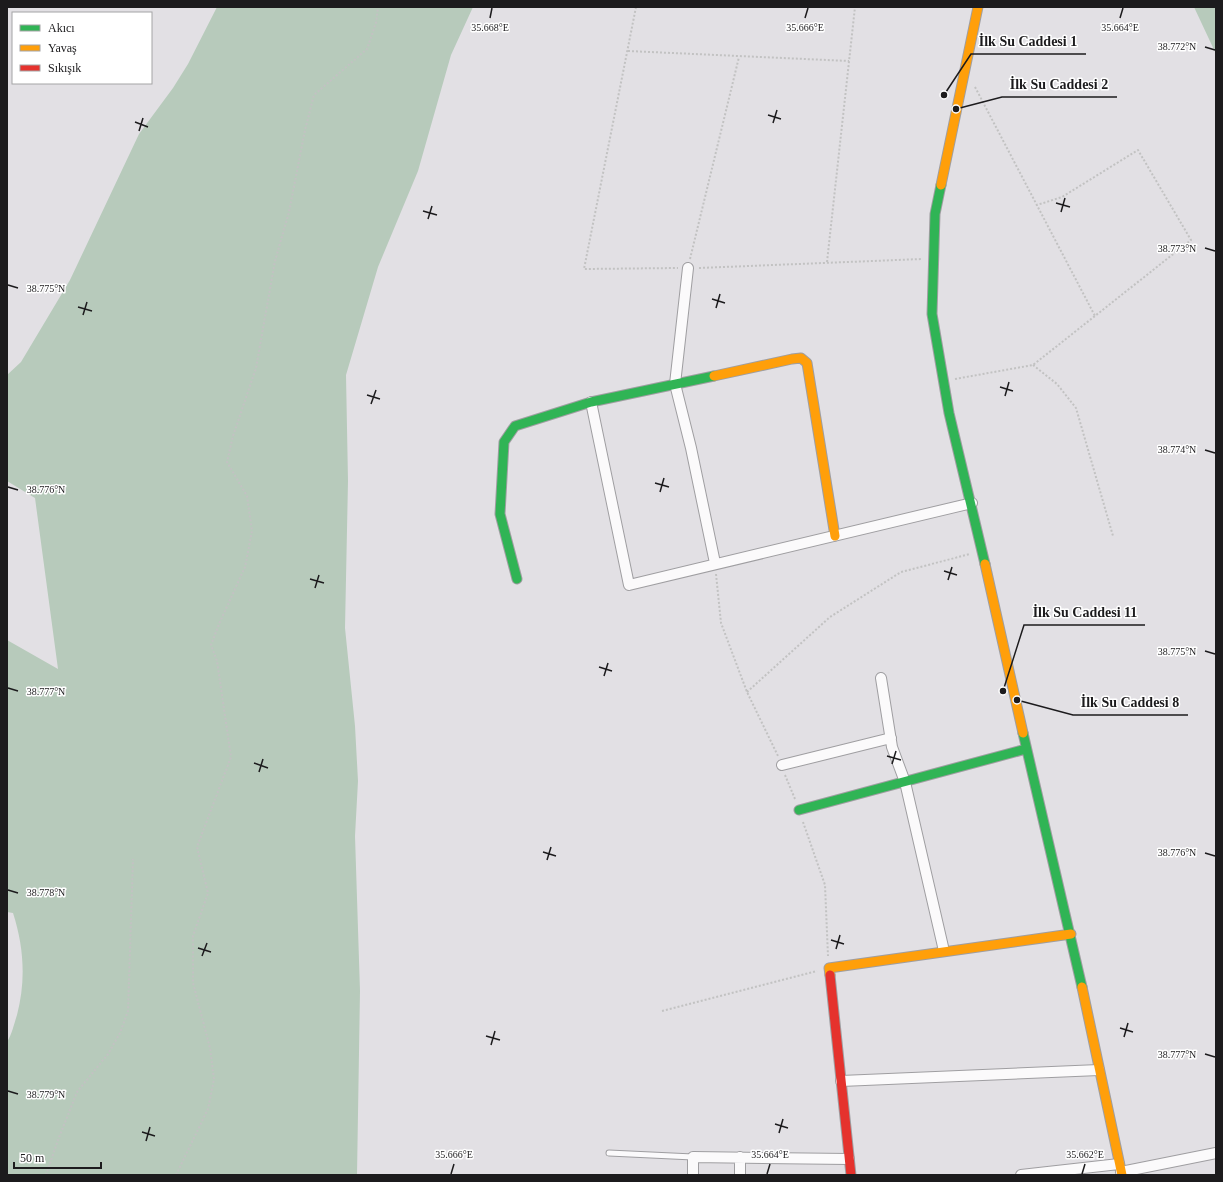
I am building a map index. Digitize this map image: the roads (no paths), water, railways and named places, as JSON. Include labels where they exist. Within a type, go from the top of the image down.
[{"type":"street","points":[[978,7],[935,214],[932,314],[949,413],[972,502],[1017,700],[1026,749],[1071,934],[1121,1170]]},
{"type":"street","points":[[688,268],[675,384],[691,448],[715,563]]},
{"type":"street","points":[[517,579],[500,514],[504,442],[515,426],[590,402],[792,359],[805,360],[807,363],[835,536]]},
{"type":"street","points":[[590,402],[629,585],[972,502]]},
{"type":"street","points":[[881,678],[892,747],[905,782],[944,952]]},
{"type":"street","points":[[782,765],[891,738]]},
{"type":"street","points":[[799,810],[1026,749]]},
{"type":"street","points":[[851,1175],[829,968],[1071,934]]},
{"type":"street","points":[[841,1081],[1099,1070]]},
{"type":"street","points":[[1021,1175],[1121,1170],[1216,1153]]},
{"type":"street","points":[[693,1175],[693,1157],[849,1159]]},
{"type":"street","points":[[740,1158],[740,1175]]},
{"type":"lane","points":[[610,1153],[693,1157]]},
{"type":"place","name":"İlk Su Caddesi 1","points":[[944,95]]},
{"type":"place","name":"İlk Su Caddesi 2","points":[[956,109]]},
{"type":"place","name":"İlk Su Caddesi 11","points":[[1003,691]]},
{"type":"place","name":"İlk Su Caddesi 8","points":[[1017,700]]}]
